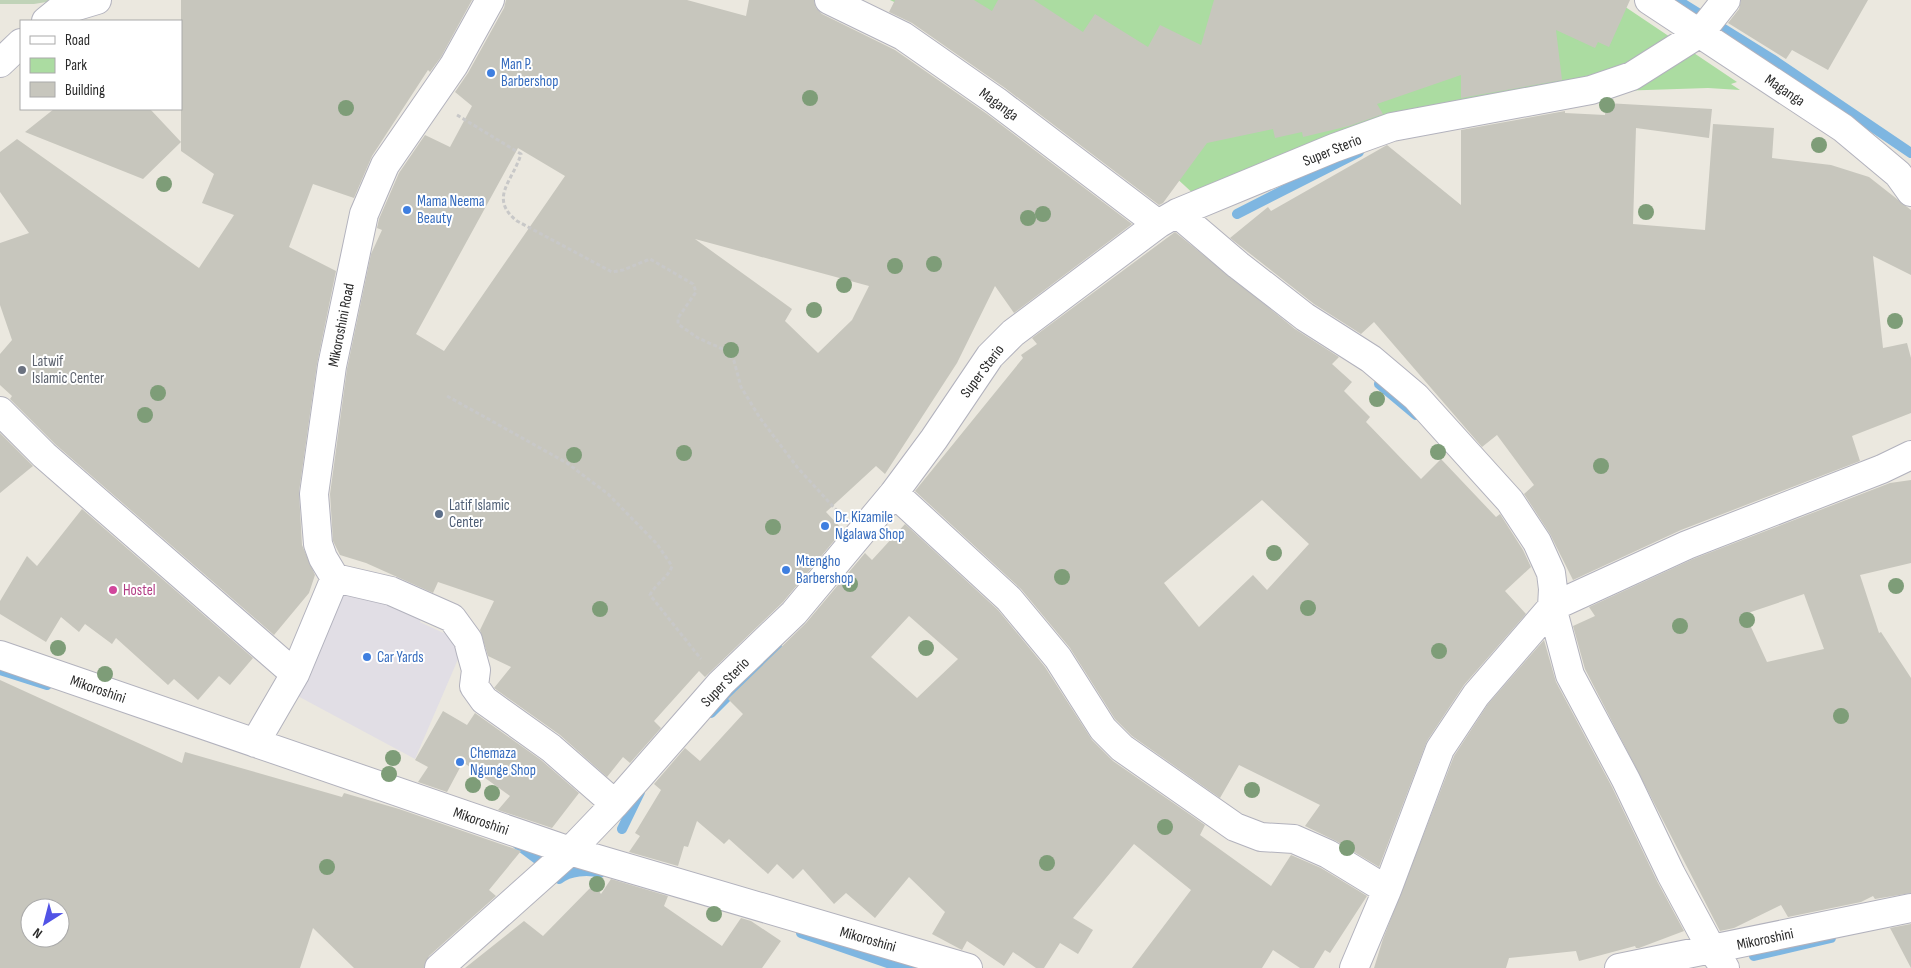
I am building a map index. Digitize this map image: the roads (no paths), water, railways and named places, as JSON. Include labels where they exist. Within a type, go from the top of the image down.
[{"type":"street","points":[[47,20],[57,12],[97,0]]},
{"type":"street","name":"Mikoroshini Road","points":[[335,578],[323,558],[318,544],[314,494],[334,356],[364,214],[385,166],[454,65],[490,0]]},
{"type":"street","name":"Maganga","points":[[830,0],[903,36],[1238,265],[1304,317],[1371,359],[1416,397],[1510,501],[1537,542],[1551,573],[1553,588],[1552,607],[1570,675],[1626,780],[1671,874],[1718,959]]},
{"type":"street","name":"Maganga","points":[[1649,0],[1843,128],[1898,174],[1911,192]]},
{"type":"street","name":"Super Sterio","points":[[439,968],[570,851],[615,804],[721,683],[794,613],[894,493],[996,350],[1013,333],[1168,218],[1334,148],[1392,127],[1591,90],[1632,76],[1700,33],[1726,0]]},
{"type":"street","points":[[0,63],[20,44]]},
{"type":"street","points":[[0,411],[44,455],[295,674]]},
{"type":"street","points":[[1354,968],[1387,890],[1440,749],[1476,695],[1552,607],[1687,545],[1882,469],[1911,455]]},
{"type":"street","points":[[894,493],[1009,599],[1058,658],[1103,729],[1122,748],[1235,827],[1261,837],[1294,839],[1328,854],[1387,890]]},
{"type":"street","points":[[255,743],[295,674],[335,578],[391,591],[452,618],[468,640],[476,670],[474,686],[484,700],[551,748],[615,804]]},
{"type":"street","name":"Mikoroshini","points":[[0,656],[570,851],[968,968]]},
{"type":"street","name":"Mikoroshini","points":[[1619,968],[1718,959],[1911,908]]},
{"type":"waterway","points":[[1677,0],[1772,59],[1911,153]]},
{"type":"waterway","points":[[1237,214],[1359,152]]},
{"type":"waterway","points":[[1379,384],[1416,415]]},
{"type":"waterway","points":[[711,713],[777,647]]},
{"type":"waterway","points":[[0,670],[47,685]]},
{"type":"waterway","points":[[622,829],[640,792]]},
{"type":"waterway","points":[[517,844],[557,874],[564,875]]},
{"type":"waterway","points":[[559,879],[579,871],[600,873]]},
{"type":"waterway","points":[[801,933],[902,968],[928,966]]},
{"type":"waterway","points":[[1754,956],[1831,938]]},
{"type":"place","name":"Man P. Barbershop","points":[[491,73]]},
{"type":"place","name":"Mama Neema Beauty","points":[[407,210]]},
{"type":"place","name":"Latwif Islamic Center","points":[[22,370]]},
{"type":"place","name":"Latif Islamic Center","points":[[439,514]]},
{"type":"place","name":"Dr. Kizamile Ngalawa Shop","points":[[825,526]]},
{"type":"place","name":"Mtengho Barbershop","points":[[786,570]]},
{"type":"place","name":"Hostel","points":[[113,590]]},
{"type":"place","name":"Car Yards","points":[[367,657]]},
{"type":"place","name":"Chemaza Ngunge Shop","points":[[460,762]]}]
